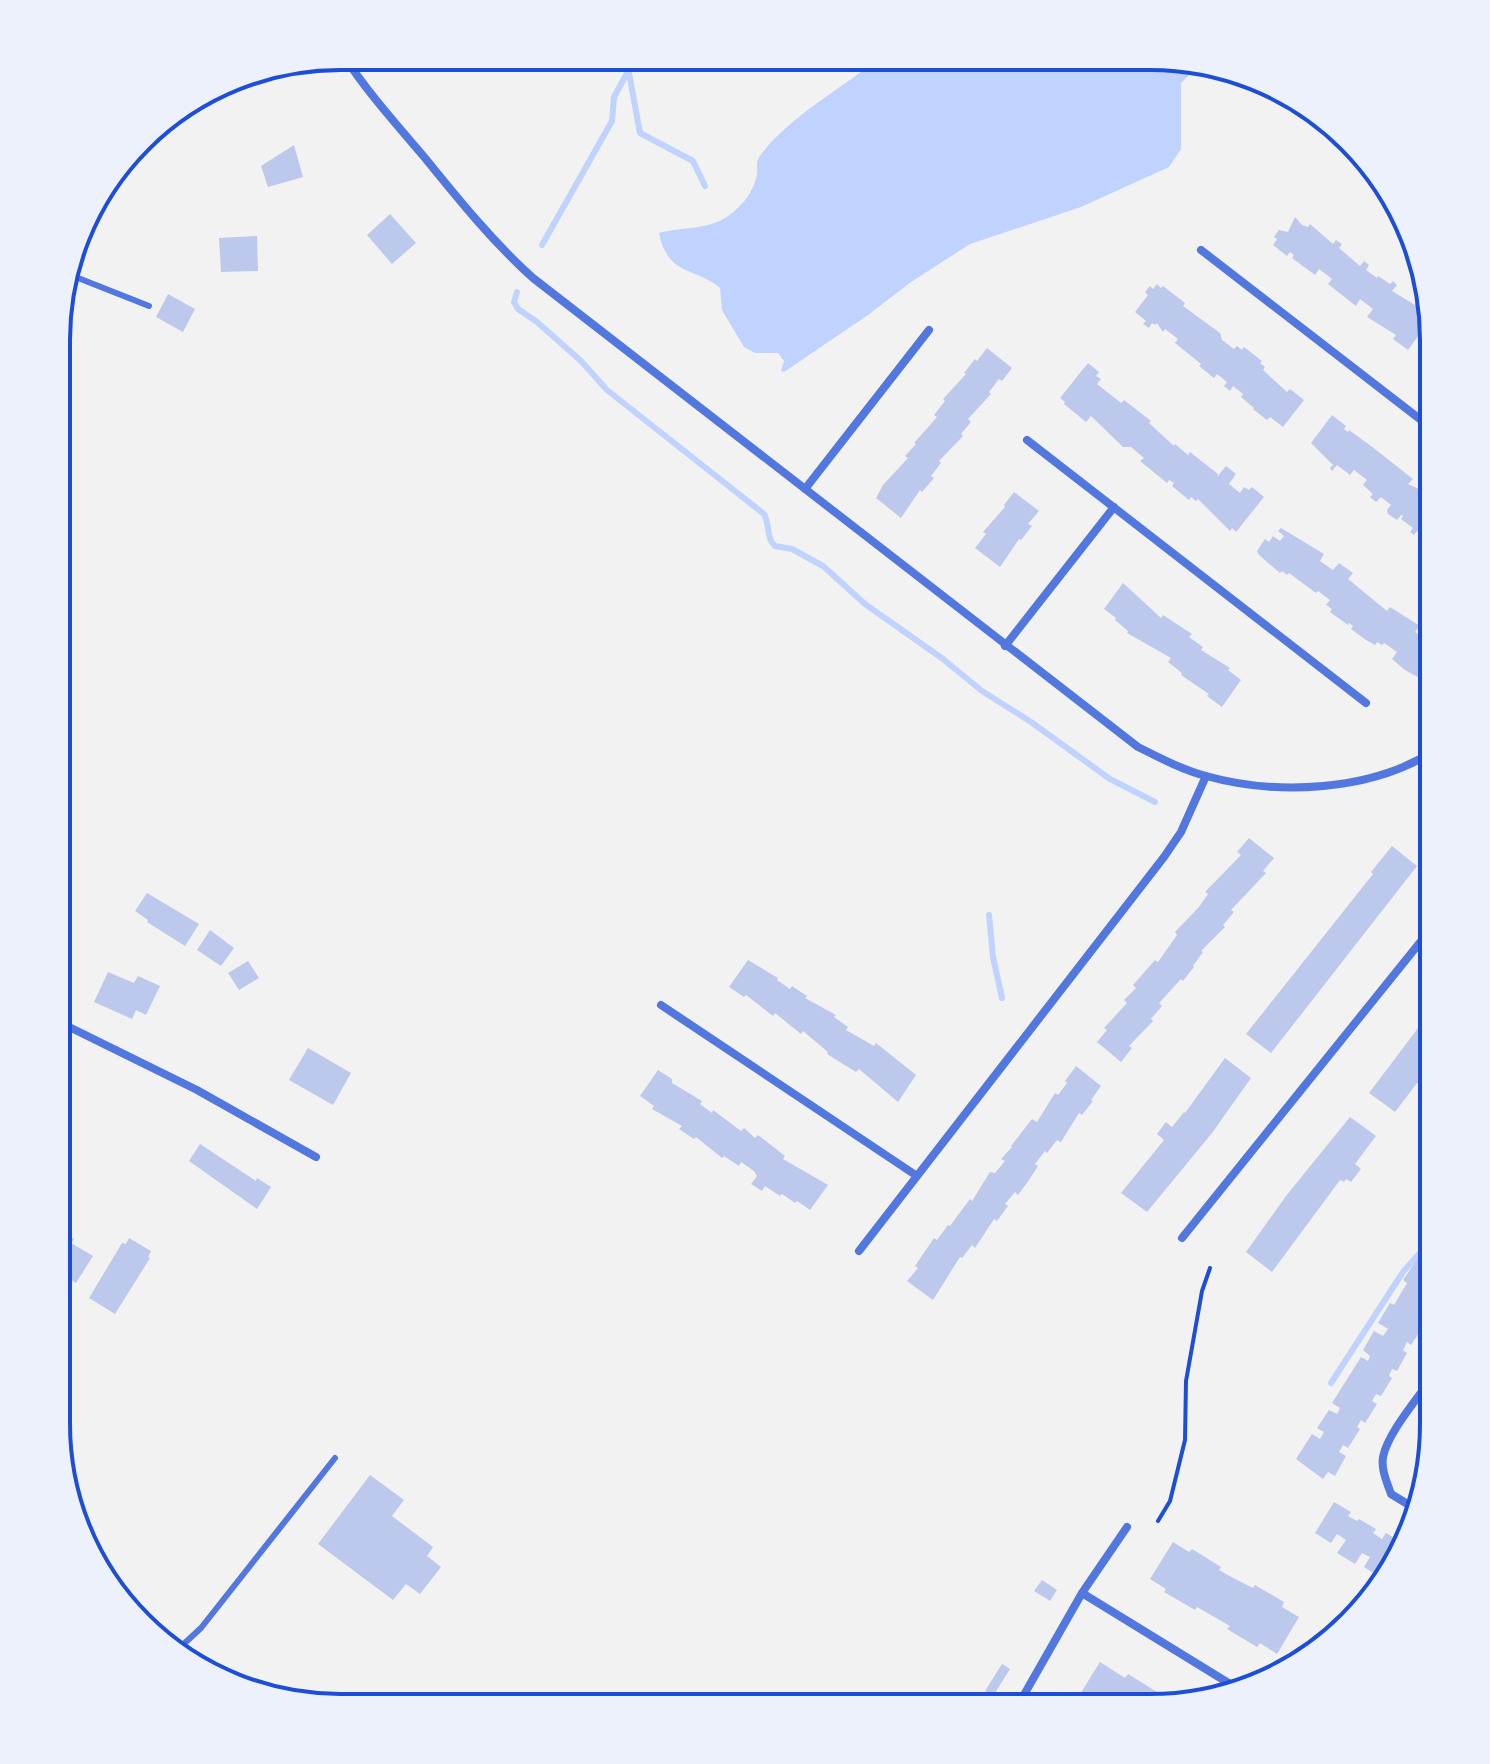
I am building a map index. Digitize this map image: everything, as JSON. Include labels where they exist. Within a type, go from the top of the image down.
[{"type":"street","points":[[354,70],[512,260],[1138,747],[1206,776],[1271,786],[1337,784],[1396,769],[1420,758]]},
{"type":"street","points":[[1201,250],[1420,419]]},
{"type":"street","points":[[805,489],[929,330]]},
{"type":"street","points":[[1027,440],[1366,703]]},
{"type":"street","points":[[1005,646],[1114,507]]},
{"type":"street","points":[[859,1251],[1164,857],[1181,832],[1206,776]]},
{"type":"street","points":[[1182,1238],[1419,943]]},
{"type":"street","points":[[661,1005],[917,1176]]},
{"type":"street","points":[[70,1027],[197,1090],[316,1157]]},
{"type":"street","points":[[1407,1504],[1391,1494],[1384,1473],[1383,1456],[1419,1397]]},
{"type":"street","points":[[1025,1693],[1082,1593],[1127,1527]]},
{"type":"street","points":[[1082,1593],[1227,1682]]},
{"type":"lane","points":[[77,278],[149,306]]},
{"type":"lane","points":[[184,1644],[201,1628],[335,1458]]},
{"type":"path","points":[[1158,1521],[1170,1501],[1185,1440],[1186,1381],[1202,1291],[1210,1268]]},
{"type":"water","points":[[863,70],[1150,70],[1191,73],[1181,83],[1181,149],[1169,167],[1081,207],[970,244],[784,372],[781,371],[784,361],[778,353],[755,353],[744,347],[722,310],[720,288],[676,264],[663,247],[659,233],[710,225],[731,214],[750,193],[757,174],[758,158],[800,116]]},
{"type":"building","points":[[294,145],[303,177],[268,187],[261,166]]},
{"type":"building","points":[[390,214],[416,243],[392,264],[367,235]]},
{"type":"building","points":[[1295,217],[1302,225],[1308,227],[1310,224],[1333,244],[1336,240],[1342,244],[1339,248],[1360,266],[1364,261],[1369,265],[1366,270],[1377,278],[1390,284],[1393,281],[1397,285],[1392,291],[1415,305],[1417,302],[1420,334],[1408,350],[1393,339],[1396,335],[1367,317],[1373,309],[1360,299],[1356,306],[1328,284],[1332,279],[1319,269],[1315,275],[1292,258],[1294,255],[1290,252],[1287,256],[1273,245],[1279,230],[1288,232]]},
{"type":"building","points":[[257,236],[258,271],[221,272],[219,238]]},
{"type":"building","points":[[1157,284],[1185,303],[1183,306],[1220,333],[1222,340],[1234,349],[1237,346],[1242,350],[1244,347],[1262,361],[1263,370],[1287,392],[1290,389],[1304,400],[1283,427],[1253,409],[1233,386],[1230,391],[1224,386],[1227,382],[1217,374],[1214,378],[1199,366],[1201,364],[1175,343],[1178,339],[1165,329],[1163,332],[1157,323],[1152,323],[1149,328],[1143,324],[1146,321],[1135,312],[1148,295],[1145,292]]},
{"type":"building","points":[[168,294],[195,309],[183,332],[156,317]]},
{"type":"building","points":[[987,348],[1012,368],[1002,381],[999,379],[989,392],[991,394],[968,419],[971,422],[961,434],[963,436],[939,461],[941,463],[931,476],[934,478],[922,492],[920,490],[901,518],[876,498],[883,485],[908,458],[905,456],[914,443],[937,417],[934,415],[945,401],[943,399]]},
{"type":"building","points":[[1088,363],[1099,372],[1096,376],[1101,379],[1097,384],[1151,421],[1149,423],[1174,446],[1188,455],[1190,452],[1218,474],[1217,477],[1226,466],[1236,474],[1229,484],[1240,493],[1244,487],[1249,490],[1252,487],[1264,497],[1236,532],[1232,528],[1230,531],[1198,499],[1196,501],[1191,497],[1189,500],[1172,486],[1174,483],[1169,480],[1167,483],[1140,461],[1144,458],[1131,447],[1123,447],[1091,416],[1086,422],[1064,404],[1060,398]]},
{"type":"building","points":[[1332,415],[1346,426],[1344,429],[1413,479],[1408,484],[1420,489],[1420,533],[1417,531],[1414,535],[1410,532],[1413,528],[1401,519],[1403,516],[1397,520],[1388,514],[1391,505],[1381,497],[1376,502],[1370,497],[1373,494],[1363,485],[1367,480],[1354,470],[1350,475],[1337,465],[1332,471],[1330,468],[1333,465],[1311,443]]},
{"type":"building","points":[[1014,492],[1039,511],[1028,524],[1032,526],[1000,567],[975,548],[986,534],[983,532]]},
{"type":"building","points":[[1281,528],[1324,554],[1320,561],[1333,570],[1339,563],[1353,573],[1348,579],[1387,611],[1390,607],[1420,626],[1415,632],[1420,635],[1420,678],[1392,659],[1397,652],[1384,643],[1377,642],[1375,645],[1366,640],[1351,629],[1353,626],[1330,612],[1332,609],[1326,605],[1330,600],[1289,573],[1280,573],[1259,555],[1257,551],[1265,539],[1269,542],[1273,536],[1280,541],[1284,536],[1278,531]]},
{"type":"building","points":[[1123,583],[1161,618],[1163,615],[1192,634],[1189,637],[1203,647],[1201,650],[1230,668],[1228,670],[1241,680],[1222,707],[1181,675],[1168,662],[1171,658],[1127,633],[1116,618],[1104,609]]},
{"type":"building","points":[[1249,838],[1274,858],[1263,871],[1266,873],[1231,910],[1234,912],[1223,925],[1225,927],[1201,951],[1183,981],[1181,979],[1159,1003],[1162,1006],[1151,1019],[1153,1021],[1129,1046],[1132,1048],[1121,1062],[1097,1042],[1107,1030],[1104,1028],[1127,1003],[1124,1000],[1136,988],[1133,985],[1155,960],[1158,962],[1177,935],[1175,932],[1199,907],[1208,894],[1205,892],[1241,855],[1237,852]]},
{"type":"building","points":[[1392,846],[1417,866],[1271,1053],[1246,1034]]},
{"type":"building","points":[[147,893],[199,924],[185,946],[135,911]]},
{"type":"building","points":[[210,930],[234,948],[221,966],[197,950]]},
{"type":"building","points":[[748,960],[836,1015],[834,1017],[848,1027],[846,1030],[874,1046],[876,1043],[916,1075],[898,1102],[859,1069],[856,1072],[827,1054],[803,1031],[801,1034],[775,1013],[773,1016],[746,995],[744,997],[729,987]]},
{"type":"building","points":[[248,961],[259,978],[239,990],[228,973]]},
{"type":"building","points":[[108,972],[134,983],[138,976],[160,986],[146,1015],[136,1010],[132,1019],[94,1002]]},
{"type":"building","points":[[1419,1026],[1419,1085],[1417,1083],[1395,1112],[1369,1093]]},
{"type":"building","points":[[308,1048],[351,1073],[333,1105],[289,1080]]},
{"type":"building","points":[[1225,1058],[1251,1078],[1212,1133],[1147,1212],[1121,1193],[1164,1140],[1157,1134],[1166,1122],[1172,1127],[1185,1113]]},
{"type":"building","points":[[1076,1066],[1101,1086],[1093,1101],[1082,1115],[1079,1113],[1061,1142],[1057,1140],[1047,1153],[1045,1151],[1018,1195],[1015,1192],[1005,1204],[1008,1206],[997,1221],[994,1219],[975,1248],[972,1245],[960,1257],[933,1300],[907,1281],[918,1268],[915,1266],[934,1238],[937,1240],[970,1199],[972,1201],[990,1172],[995,1173],[1005,1161],[1001,1159],[1032,1119],[1037,1122]]},
{"type":"building","points":[[658,1070],[672,1079],[672,1083],[702,1101],[700,1104],[712,1113],[713,1110],[755,1138],[758,1135],[785,1156],[783,1159],[828,1185],[810,1210],[765,1186],[762,1191],[751,1184],[757,1176],[754,1171],[741,1162],[739,1166],[724,1156],[722,1158],[696,1137],[694,1139],[679,1129],[682,1126],[652,1109],[654,1106],[640,1096]]},
{"type":"building","points":[[1350,1117],[1376,1136],[1355,1164],[1361,1169],[1351,1182],[1340,1180],[1272,1272],[1246,1252],[1286,1196]]},
{"type":"building","points":[[200,1144],[256,1181],[257,1178],[271,1187],[257,1209],[189,1161]]},
{"type":"building","points":[[70,1236],[74,1239],[71,1243],[93,1256],[76,1283],[70,1279]]},
{"type":"building","points":[[129,1238],[151,1251],[150,1258],[115,1314],[89,1298],[122,1243],[126,1244]]},
{"type":"building","points":[[1419,1256],[1419,1333],[1411,1345],[1407,1342],[1403,1350],[1407,1353],[1397,1371],[1392,1369],[1389,1376],[1392,1378],[1381,1396],[1376,1394],[1372,1401],[1377,1404],[1365,1423],[1361,1420],[1357,1427],[1360,1429],[1348,1448],[1343,1445],[1339,1452],[1346,1456],[1335,1476],[1328,1472],[1323,1479],[1296,1459],[1312,1434],[1320,1439],[1324,1432],[1317,1428],[1329,1410],[1337,1414],[1340,1408],[1332,1403],[1361,1357],[1368,1361],[1370,1356],[1363,1350],[1374,1331],[1383,1336],[1388,1329],[1378,1323],[1407,1283],[1403,1280]]},
{"type":"building","points":[[370,1475],[404,1500],[392,1516],[433,1547],[427,1556],[441,1567],[420,1594],[406,1584],[393,1600],[318,1544]]},
{"type":"building","points":[[1334,1502],[1351,1512],[1348,1516],[1376,1529],[1373,1533],[1382,1539],[1386,1533],[1394,1538],[1374,1573],[1364,1567],[1370,1557],[1362,1553],[1355,1564],[1337,1553],[1346,1540],[1337,1534],[1331,1543],[1315,1533]]},
{"type":"building","points":[[1173,1542],[1189,1552],[1192,1549],[1235,1579],[1253,1588],[1255,1585],[1284,1602],[1282,1607],[1299,1617],[1277,1654],[1260,1643],[1257,1647],[1227,1629],[1230,1626],[1164,1592],[1166,1589],[1150,1579]]},
{"type":"building","points":[[1042,1580],[1057,1590],[1050,1601],[1034,1591]]},
{"type":"building","points":[[1100,1662],[1125,1678],[1128,1674],[1157,1692],[1156,1693],[1081,1693]]},
{"type":"building","points":[[1002,1664],[1010,1669],[995,1693],[985,1691]]},
{"type":"waterway","points":[[628,70],[640,133],[693,161],[705,186]]},
{"type":"waterway","points":[[542,245],[612,121],[614,97],[627,73]]},
{"type":"waterway","points":[[517,292],[514,302],[518,309],[581,361],[607,390],[764,514],[770,539],[775,546],[792,549],[823,566],[865,604],[943,659],[982,691],[1110,779],[1155,802]]},
{"type":"waterway","points":[[989,915],[993,957],[1002,998]]},
{"type":"waterway","points":[[1331,1383],[1403,1272],[1419,1254]]}]
